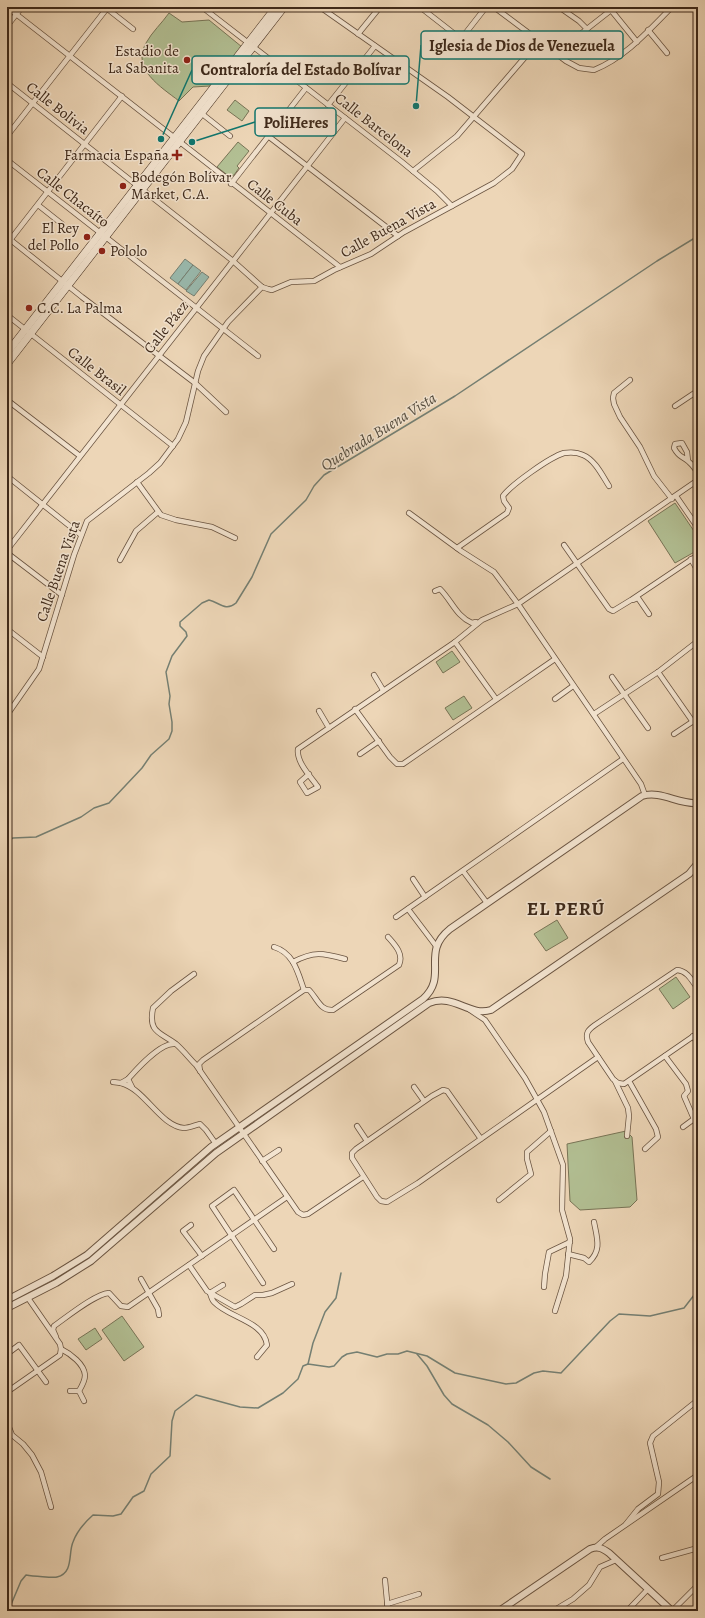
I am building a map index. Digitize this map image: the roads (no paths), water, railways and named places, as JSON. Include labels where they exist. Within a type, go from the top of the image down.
[{"type":"main road","points":[[176,140],[202,113],[276,7]]},
{"type":"main road","points":[[7,364],[28,332],[65,283],[250,45],[284,7]]},
{"type":"main road","points":[[7,353],[28,332]]},
{"type":"street","name":"Calle Cuba","points":[[7,7],[122,96],[269,214],[340,268]]},
{"type":"street","points":[[7,26],[22,7]]},
{"type":"street","name":"Calle Barcelona","points":[[202,7],[412,171],[452,206]]},
{"type":"street","points":[[320,7],[474,116]]},
{"type":"street","points":[[358,34],[380,7]]},
{"type":"street","points":[[420,7],[461,39],[486,7]]},
{"type":"street","points":[[426,12],[430,7]]},
{"type":"street","points":[[494,7],[555,54],[573,65],[585,70],[594,70],[621,54],[637,42],[672,7]]},
{"type":"street","points":[[559,7],[579,21],[587,29]]},
{"type":"street","points":[[555,54],[615,7]]},
{"type":"street","points":[[7,136],[106,8],[133,30]]},
{"type":"street","points":[[611,10],[637,42]]},
{"type":"street","points":[[648,30],[667,53]]},
{"type":"street","points":[[412,171],[451,142],[539,41]]},
{"type":"street","points":[[328,105],[375,46]]},
{"type":"street","name":"Calle Bolivia","points":[[7,83],[233,261],[262,287]]},
{"type":"street","points":[[232,184],[306,88]]},
{"type":"street","points":[[7,244],[9,238],[38,205],[122,96]]},
{"type":"street","points":[[202,113],[230,136]]},
{"type":"street","name":"Calle Buena Vista","points":[[7,715],[9,708],[35,676],[43,657],[81,535],[87,521],[90,517],[155,468],[173,446],[184,429],[195,383],[204,356],[222,329],[262,287],[272,290],[291,282],[312,282],[371,254],[398,236],[507,174],[516,165],[522,154],[474,116]]},
{"type":"street","name":"Calle Páez","points":[[7,551],[42,504],[345,118]]},
{"type":"street","points":[[268,136],[398,236]]},
{"type":"street","name":"Calle Chacaíto","points":[[7,160],[258,356]]},
{"type":"street","points":[[38,205],[62,224]]},
{"type":"street","points":[[9,238],[195,383],[226,412]]},
{"type":"street","name":"Calle Brasil","points":[[7,315],[173,446]]},
{"type":"street","points":[[630,380],[614,392],[614,404],[620,417],[640,447],[654,476],[698,528]]},
{"type":"street","points":[[676,406],[696,392],[698,394]]},
{"type":"street","points":[[7,400],[80,456]]},
{"type":"street","points":[[457,548],[507,512],[509,508],[503,498],[510,489],[539,467],[562,454],[576,453],[586,457],[596,467],[609,486]]},
{"type":"street","points":[[688,460],[698,473]]},
{"type":"street","points":[[7,476],[81,535]]},
{"type":"street","points":[[435,591],[440,589],[447,596],[454,608],[466,620],[472,623],[482,620],[518,604],[674,498],[698,480]]},
{"type":"street","points":[[137,482],[158,512],[164,516],[219,529],[235,538]]},
{"type":"street","points":[[120,560],[136,531],[158,512]]},
{"type":"street","points":[[409,513],[457,548],[494,572],[594,714],[641,784],[645,795]]},
{"type":"street","points":[[564,545],[609,609],[613,611],[698,555]]},
{"type":"street","points":[[7,551],[62,595]]},
{"type":"street","points":[[691,559],[698,571]]},
{"type":"street","points":[[631,600],[638,598],[649,614]]},
{"type":"street","points":[[310,774],[300,760],[298,749],[455,642],[482,620]]},
{"type":"street","points":[[7,629],[43,657]]},
{"type":"street","points":[[594,714],[658,672],[698,641]]},
{"type":"street","points":[[455,642],[496,699]]},
{"type":"street","points":[[355,709],[390,757],[397,764],[403,764],[555,659]]},
{"type":"street","points":[[658,672],[693,722]]},
{"type":"street","points":[[374,675],[384,690]]},
{"type":"street","points":[[612,677],[648,728]]},
{"type":"street","points":[[555,699],[573,686]]},
{"type":"street","points":[[319,711],[329,728]]},
{"type":"street","points":[[674,734],[698,718]]},
{"type":"street","points":[[360,754],[379,741]]},
{"type":"street","points":[[396,917],[623,759]]},
{"type":"street","points":[[7,1300],[53,1276],[87,1255],[216,1144],[427,996],[436,975],[434,954],[436,946],[447,931],[645,795],[657,795],[682,803],[698,803]]},
{"type":"street","points":[[7,1308],[56,1283],[91,1261],[211,1156],[430,1003],[448,1001],[481,1012],[495,1008],[689,874],[698,864]]},
{"type":"street","points":[[463,871],[487,903]]},
{"type":"street","points":[[413,879],[425,897]]},
{"type":"street","points":[[408,909],[436,946]]},
{"type":"street","points":[[202,1075],[199,1064],[203,1060],[304,990],[309,990],[323,1008],[333,1010],[399,965],[401,957],[400,953],[388,936]]},
{"type":"street","points":[[274,947],[280,949],[288,955],[293,962],[304,990]]},
{"type":"street","points":[[293,962],[303,957],[321,953],[345,958]]},
{"type":"street","points":[[627,1136],[629,1116],[628,1108],[615,1081],[598,1058],[586,1036],[588,1031],[677,970],[683,971],[688,975],[698,989]]},
{"type":"street","points":[[194,974],[171,991],[154,1008],[152,1014],[155,1029],[159,1034],[176,1044],[196,1065],[298,1212],[303,1215],[308,1214],[363,1177]]},
{"type":"street","points":[[467,1007],[485,1020],[526,1078],[551,1131],[562,1165],[562,1210],[570,1242],[566,1276],[555,1311]]},
{"type":"street","points":[[615,1081],[624,1084],[698,1032]]},
{"type":"street","points":[[693,1036],[698,1044]]},
{"type":"street","points":[[121,1083],[164,1046],[176,1044]]},
{"type":"street","points":[[665,1056],[686,1084],[688,1091],[684,1096],[696,1118],[683,1127]]},
{"type":"street","points":[[481,1139],[447,1091],[443,1090],[424,1101],[367,1141],[352,1153],[352,1158],[363,1177],[381,1201],[387,1202],[418,1183],[598,1058]]},
{"type":"street","points":[[128,1078],[133,1088],[166,1120],[180,1127],[186,1128],[200,1124],[216,1144]]},
{"type":"street","points":[[629,1081],[656,1129],[658,1136],[645,1149]]},
{"type":"street","points":[[113,1082],[121,1083],[133,1088]]},
{"type":"street","points":[[414,1086],[424,1101]]},
{"type":"street","points":[[357,1126],[367,1141]]},
{"type":"street","points":[[499,1200],[531,1174],[527,1159],[527,1152],[551,1131]]},
{"type":"street","points":[[262,1162],[279,1150]]},
{"type":"street","points":[[263,1283],[212,1206],[234,1190],[274,1248]]},
{"type":"street","points":[[47,1325],[54,1326],[104,1293],[109,1293],[121,1306],[128,1307],[287,1197]]},
{"type":"street","points":[[568,1254],[584,1258],[589,1262],[595,1257],[598,1245],[594,1222]]},
{"type":"street","points":[[191,1225],[183,1231],[202,1256]]},
{"type":"street","points":[[544,1287],[544,1274],[549,1252],[570,1242]]},
{"type":"street","points":[[189,1265],[210,1293],[214,1302],[254,1326],[266,1337],[267,1345],[257,1357]]},
{"type":"street","points":[[141,1279],[150,1292],[159,1314]]},
{"type":"street","points":[[210,1293],[235,1306],[256,1295],[263,1295],[292,1284]]},
{"type":"street","points":[[210,1293],[223,1285]]},
{"type":"street","points":[[28,1298],[56,1337]]},
{"type":"street","points":[[7,1392],[60,1355],[61,1349],[53,1330],[54,1326]]},
{"type":"street","points":[[7,1354],[19,1345],[46,1382]]},
{"type":"street","points":[[61,1349],[70,1353],[83,1369],[85,1376],[80,1391],[84,1401]]},
{"type":"street","points":[[70,1391],[80,1391]]},
{"type":"street","points":[[626,1524],[638,1510],[658,1494],[659,1482],[650,1443],[653,1436],[698,1400]]},
{"type":"street","points":[[7,1422],[10,1435],[23,1444],[32,1455],[41,1472],[51,1507]]},
{"type":"street","points":[[499,1611],[590,1549],[596,1547],[626,1524],[698,1475]]},
{"type":"street","points":[[596,1547],[602,1548],[672,1611],[698,1585]]},
{"type":"street","points":[[662,1558],[698,1548]]},
{"type":"street","points":[[553,1611],[573,1599],[589,1585],[600,1567],[616,1560]]},
{"type":"street","points":[[385,1580],[388,1611]]},
{"type":"street","points":[[627,1611],[648,1589]]},
{"type":"street","points":[[388,1604],[419,1594]]},
{"type":"waterway","name":"Quebrada Buena Vista","points":[[7,841],[13,838],[36,837],[81,817],[94,808],[109,803],[142,768],[151,755],[169,739],[172,731],[172,722],[166,672],[172,656],[187,636],[186,632],[180,626],[180,622],[202,603],[209,600],[225,607],[232,606],[236,603],[252,577],[271,534],[306,500],[314,486],[324,475],[455,396],[657,261],[698,236]]},
{"type":"waterway","points":[[308,1364],[313,1343],[325,1312],[336,1298],[341,1273]]},
{"type":"waterway","points":[[7,1609],[10,1607],[21,1581],[26,1575],[57,1577],[66,1571],[70,1562],[72,1546],[75,1538],[81,1527],[93,1515],[113,1516],[121,1514],[133,1497],[144,1491],[151,1474],[170,1456],[172,1421],[175,1411],[196,1395],[240,1407],[258,1408],[283,1393],[298,1379],[303,1366],[308,1364],[329,1367],[334,1366],[342,1357],[347,1354],[357,1352],[377,1357],[407,1351],[427,1356],[455,1373],[506,1384],[516,1383],[534,1373],[543,1371],[561,1373],[610,1321],[619,1314],[650,1316],[684,1308],[698,1290]]},
{"type":"waterway","points":[[417,1354],[427,1366],[444,1395],[452,1404],[488,1425],[508,1442],[531,1467],[550,1479]]},
{"type":"place","name":"Estadio de La Sabanita","points":[[187,60]]},
{"type":"place","name":"Iglesia de Dios de Venezuela","points":[[416,106]]},
{"type":"place","name":"Contraloría del Estado Bolívar","points":[[161,139]]},
{"type":"place","name":"PoliHeres","points":[[192,142]]},
{"type":"place","name":"Farmacia España","points":[[177,155]]},
{"type":"place","name":"Bodegón Bolívar Market, C.A.","points":[[123,186]]},
{"type":"place","name":"El Rey del Pollo","points":[[87,237]]},
{"type":"place","name":"Pololo","points":[[102,251]]},
{"type":"place","name":"C.C. La Palma","points":[[29,308]]},
{"type":"district","name":"EL PERÚ","points":[[566,908]]}]
